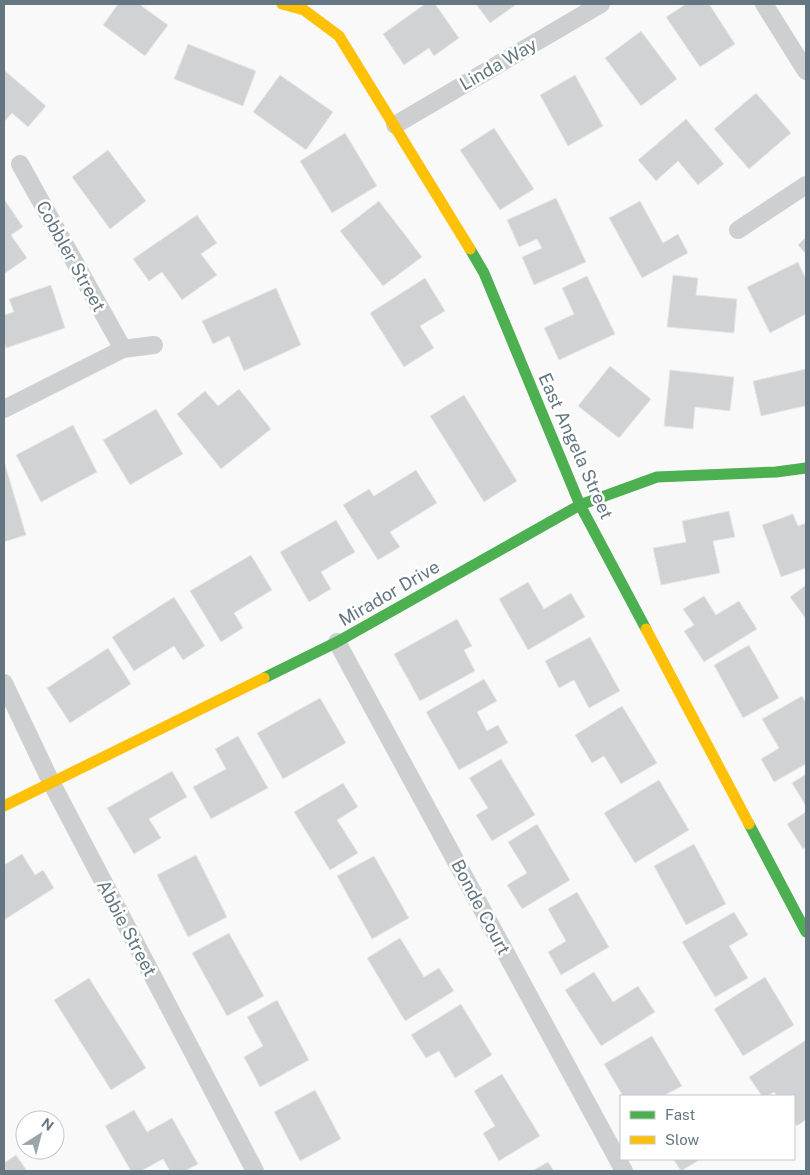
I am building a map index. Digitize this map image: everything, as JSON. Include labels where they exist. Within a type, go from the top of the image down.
[{"type":"street","name":"East Angela Street","points":[[282,4],[304,10],[339,36],[484,273],[580,504],[806,932]]},
{"type":"street","name":"Linda Way","points":[[395,125],[601,4]]},
{"type":"street","points":[[764,4],[806,71]]},
{"type":"street","name":"Cobbler Street","points":[[20,164],[123,349]]},
{"type":"street","points":[[738,230],[806,185]]},
{"type":"street","points":[[4,409],[123,349],[154,345]]},
{"type":"street","name":"Mirador Drive","points":[[4,806],[337,642],[580,504],[657,477],[776,472],[806,468]]},
{"type":"street","name":"Bonde Court","points":[[337,642],[624,1171]]},
{"type":"street","name":"Abbie Street","points":[[4,683],[51,782],[255,1171]]},
{"type":"building","points":[[118,4],[139,4],[168,25],[145,56],[103,25]]},
{"type":"building","points":[[425,4],[435,4],[459,38],[434,56],[429,48],[404,65],[383,34]]},
{"type":"building","points":[[476,4],[517,4],[490,23]]},
{"type":"building","points":[[686,4],[709,4],[735,44],[700,67],[666,17]]},
{"type":"building","points":[[641,31],[677,79],[641,106],[605,58]]},
{"type":"building","points":[[188,44],[256,71],[243,106],[174,79]]},
{"type":"building","points":[[4,70],[46,106],[28,127],[12,113],[4,122]]},
{"type":"building","points":[[280,75],[333,112],[306,150],[253,112]]},
{"type":"building","points":[[575,75],[603,126],[568,146],[540,95]]},
{"type":"building","points":[[756,93],[791,133],[749,169],[714,129]]},
{"type":"building","points":[[686,119],[724,164],[698,185],[678,161],[656,181],[638,160]]},
{"type":"building","points":[[494,128],[534,189],[500,210],[460,150]]},
{"type":"building","points":[[345,133],[377,186],[332,213],[300,161]]},
{"type":"building","points":[[108,150],[146,201],[110,229],[72,177]]},
{"type":"building","points":[[556,198],[586,262],[534,285],[522,257],[542,248],[537,239],[519,247],[507,220]]},
{"type":"building","points":[[4,199],[23,227],[11,235],[27,258],[4,274]]},
{"type":"building","points":[[379,201],[422,257],[383,286],[340,231]]},
{"type":"building","points":[[640,201],[663,243],[678,234],[688,253],[642,278],[609,218]]},
{"type":"building","points":[[197,215],[217,243],[201,254],[217,275],[182,300],[162,272],[149,281],[133,259]]},
{"type":"building","points":[[806,237],[806,254],[798,245]]},
{"type":"building","points":[[798,262],[806,279],[806,314],[770,333],[747,287]]},
{"type":"building","points":[[673,275],[698,278],[696,295],[737,299],[734,333],[667,327]]},
{"type":"building","points":[[587,276],[615,334],[559,360],[544,328],[574,314],[562,288]]},
{"type":"building","points":[[425,278],[445,311],[420,326],[434,348],[404,367],[370,313]]},
{"type":"building","points":[[51,285],[65,328],[6,348],[4,342],[4,315],[14,312],[9,299]]},
{"type":"building","points":[[276,288],[301,345],[244,371],[229,336],[213,344],[202,321]]},
{"type":"building","points":[[610,366],[651,399],[619,438],[578,406]]},
{"type":"building","points":[[806,369],[806,414],[805,406],[761,416],[753,381]]},
{"type":"building","points":[[670,370],[734,377],[730,411],[695,407],[693,429],[664,426]]},
{"type":"building","points":[[239,389],[271,429],[221,469],[177,414],[205,391],[218,406]]},
{"type":"building","points":[[464,395],[517,481],[484,502],[430,416]]},
{"type":"building","points":[[156,409],[183,454],[130,485],[103,440]]},
{"type":"building","points":[[73,425],[97,472],[41,502],[16,455]]},
{"type":"building","points":[[4,461],[26,535],[4,542]]},
{"type":"building","points":[[416,470],[437,503],[390,532],[400,547],[378,560],[343,505],[369,489],[374,496]]},
{"type":"building","points":[[729,511],[735,537],[713,541],[720,573],[661,585],[653,548],[686,542],[682,521]]},
{"type":"building","points":[[793,514],[798,526],[806,523],[806,568],[781,577],[762,525]]},
{"type":"building","points":[[336,520],[355,552],[321,572],[331,589],[309,602],[280,552]]},
{"type":"building","points":[[251,555],[272,590],[234,613],[243,628],[221,642],[190,591]]},
{"type":"building","points":[[528,582],[544,609],[571,593],[585,617],[528,650],[499,599]]},
{"type":"building","points":[[806,585],[806,619],[790,597]]},
{"type":"building","points":[[704,596],[716,615],[739,601],[757,629],[704,662],[684,631],[694,625],[683,609]]},
{"type":"building","points":[[174,597],[205,646],[183,660],[174,646],[134,671],[112,637]]},
{"type":"building","points":[[457,619],[472,646],[464,650],[475,671],[420,701],[394,654]]},
{"type":"building","points":[[590,637],[620,691],[589,708],[574,680],[559,688],[545,661]]},
{"type":"building","points":[[749,645],[779,698],[743,718],[714,665]]},
{"type":"building","points":[[108,648],[131,684],[70,723],[47,688]]},
{"type":"building","points":[[484,679],[497,701],[477,712],[487,731],[498,725],[508,743],[459,770],[426,712]]},
{"type":"building","points":[[802,696],[806,703],[806,764],[774,782],[761,759],[779,748],[762,719]]},
{"type":"building","points":[[320,698],[346,743],[283,779],[257,733]]},
{"type":"building","points":[[622,706],[657,763],[621,784],[604,756],[592,763],[575,735]]},
{"type":"building","points":[[238,736],[268,788],[211,819],[193,787],[226,769],[215,749]]},
{"type":"building","points":[[501,759],[535,815],[492,841],[476,815],[488,808],[469,778]]},
{"type":"building","points":[[172,771],[187,797],[149,819],[161,838],[134,854],[107,808]]},
{"type":"building","points":[[806,774],[806,806],[792,783]]},
{"type":"building","points":[[659,780],[689,830],[635,863],[604,813]]},
{"type":"building","points":[[343,783],[358,807],[337,820],[358,853],[330,870],[294,812]]},
{"type":"building","points":[[806,812],[806,847],[803,849],[787,824]]},
{"type":"building","points":[[537,824],[570,880],[522,909],[507,885],[527,873],[508,842]]},
{"type":"building","points":[[694,844],[726,904],[686,925],[654,866]]},
{"type":"building","points":[[22,854],[35,875],[43,870],[54,888],[4,920],[4,865]]},
{"type":"building","points":[[196,855],[227,917],[188,937],[157,875]]},
{"type":"building","points":[[374,856],[409,918],[372,939],[337,876]]},
{"type":"building","points":[[577,892],[609,947],[561,975],[548,952],[566,941],[548,909]]},
{"type":"building","points":[[734,912],[748,935],[729,946],[748,978],[715,997],[682,942]]},
{"type":"building","points":[[229,933],[264,996],[227,1016],[192,953]]},
{"type":"building","points":[[400,938],[424,977],[439,968],[454,991],[405,1021],[367,958]]},
{"type":"building","points":[[594,972],[613,1002],[638,986],[655,1012],[601,1046],[565,990]]},
{"type":"building","points":[[765,977],[794,1025],[743,1056],[714,1009]]},
{"type":"building","points":[[89,978],[146,1068],[111,1090],[54,1000]]},
{"type":"building","points":[[277,1000],[309,1060],[260,1087],[244,1057],[263,1046],[247,1017]]},
{"type":"building","points":[[461,1004],[492,1055],[455,1078],[439,1051],[426,1058],[411,1035]]},
{"type":"building","points":[[652,1036],[682,1086],[665,1095],[622,1095],[604,1064]]},
{"type":"building","points":[[806,1040],[806,1120],[797,1126],[795,1123],[795,1095],[776,1095],[774,1092],[769,1095],[761,1095],[749,1077]]},
{"type":"building","points":[[502,1074],[540,1136],[499,1161],[483,1133],[495,1126],[474,1091]]},
{"type":"building","points":[[315,1090],[341,1139],[300,1161],[274,1112]]},
{"type":"building","points":[[134,1110],[147,1132],[172,1118],[198,1164],[185,1171],[170,1171],[163,1159],[141,1171],[131,1171],[105,1126]]},
{"type":"building","points":[[15,1156],[15,1160],[19,1160],[27,1171],[4,1171],[4,1163]]},
{"type":"building","points":[[674,1160],[699,1160],[681,1171]]},
{"type":"building","points":[[548,1162],[554,1171],[532,1171]]},
{"type":"traffic: fast","points":[[470,249],[484,273],[580,505],[646,629]]},
{"type":"traffic: fast","points":[[264,678],[337,642],[580,505],[657,477],[776,472],[806,468]]},
{"type":"traffic: fast","points":[[749,824],[806,932]]},
{"type":"traffic: slow","points":[[282,4],[304,10],[339,36],[470,249]]},
{"type":"traffic: slow","points":[[646,629],[749,824]]},
{"type":"traffic: slow","points":[[4,806],[264,678]]}]
